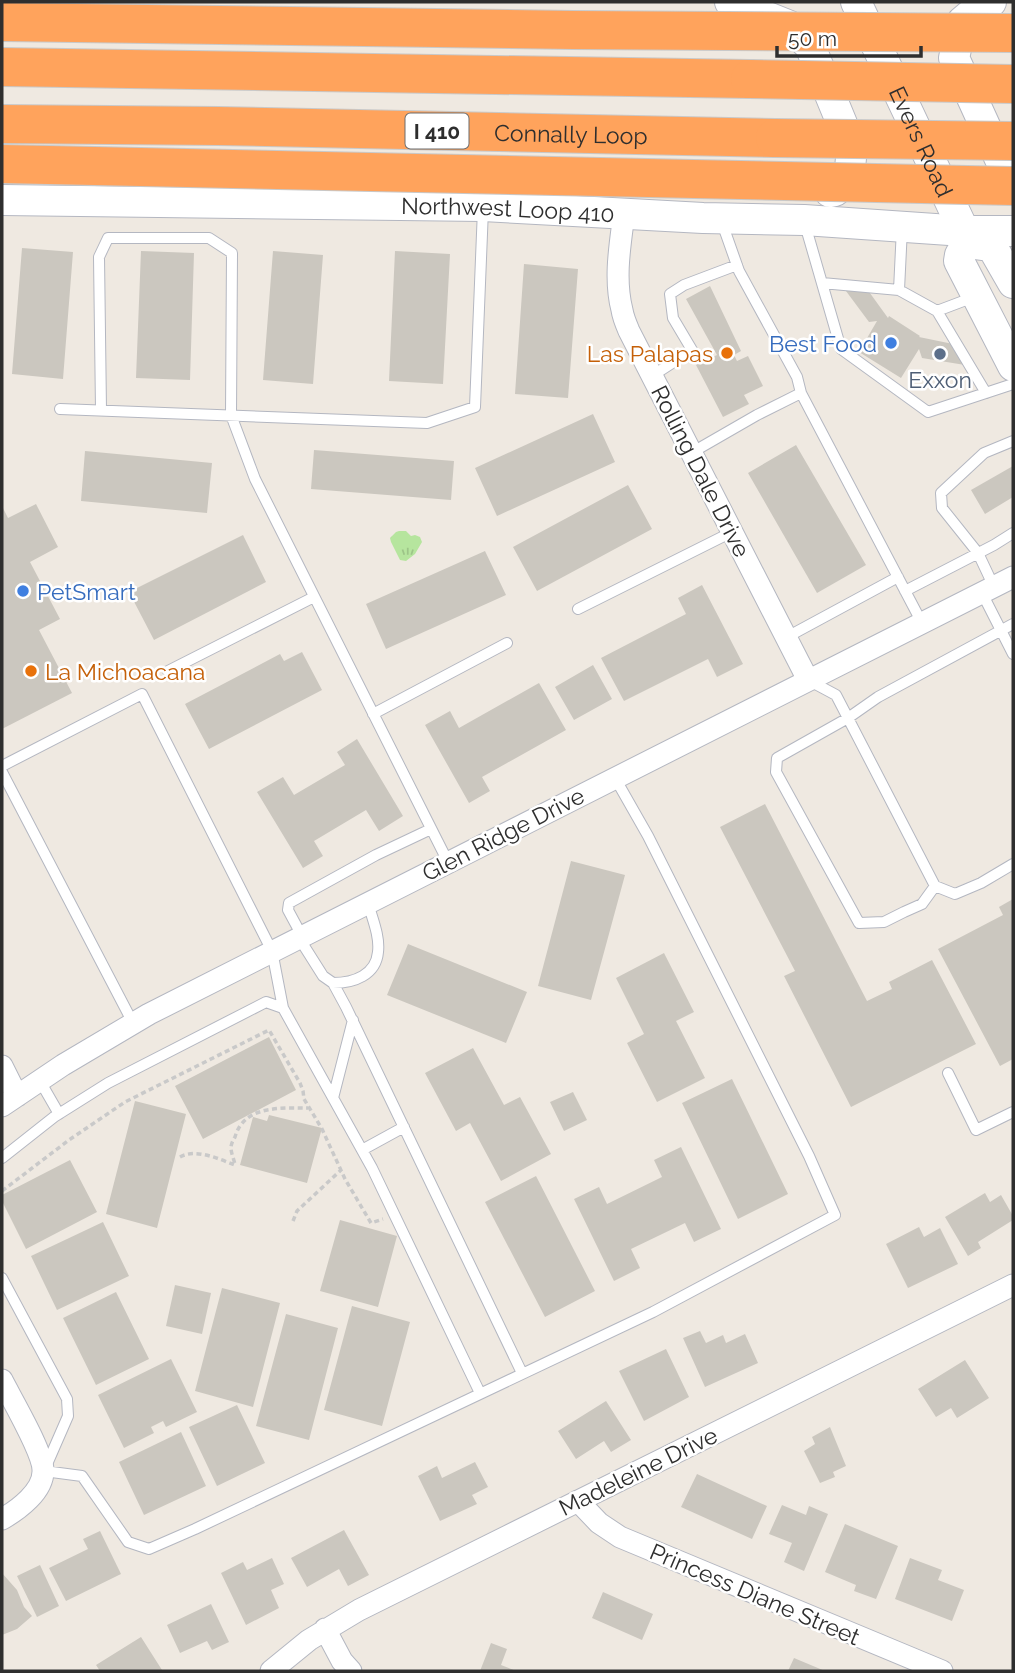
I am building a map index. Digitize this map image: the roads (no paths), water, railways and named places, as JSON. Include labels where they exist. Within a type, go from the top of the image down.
[{"type":"highway","points":[[2,14],[413,51],[491,75]]},
{"type":"highway","points":[[2,22],[1013,33]]},
{"type":"highway","points":[[2,67],[1013,84]]},
{"type":"highway","name":"Connally Loop","points":[[2,124],[1013,141]]},
{"type":"highway","points":[[2,164],[1013,185]]},
{"type":"main road","points":[[712,219],[835,191],[849,178],[852,148],[810,46],[790,26],[730,2]]},
{"type":"main road","name":"Evers Road","points":[[856,2],[966,237],[959,261],[1013,366]]},
{"type":"main road","points":[[991,2],[983,4],[962,22],[954,58],[1013,185]]},
{"type":"main road","name":"Northwest Loop 410","points":[[2,201],[483,206],[902,226],[966,237],[1013,231]]},
{"type":"main road","points":[[966,237],[994,250],[1013,284]]},
{"type":"street","name":"Rolling Dale Drive","points":[[624,214],[619,254],[619,285],[621,309],[629,331],[808,680]]},
{"type":"street","name":"Glen Ridge Drive","points":[[9,1101],[133,1023],[1013,577]]},
{"type":"street","points":[[2,1066],[9,1101]]},
{"type":"street","name":"Madeleine Drive","points":[[271,1671],[326,1629],[359,1610],[1013,1285]]},
{"type":"street","points":[[2,1380],[7,1404],[38,1452],[44,1471],[39,1485],[30,1497],[2,1518]]},
{"type":"street","name":"Princess Diane Street","points":[[578,1502],[599,1523],[620,1537],[942,1671]]},
{"type":"street","points":[[326,1629],[342,1661],[351,1671]]},
{"type":"lane","points":[[60,408],[427,423],[475,407],[483,206]]},
{"type":"lane","points":[[712,219],[797,377],[801,393],[922,623]]},
{"type":"lane","points":[[804,220],[841,349],[928,412],[1013,384]]},
{"type":"lane","points":[[899,290],[902,226]]},
{"type":"lane","points":[[101,410],[99,257],[108,238],[209,238],[232,253],[231,415],[255,479],[448,862]]},
{"type":"lane","points":[[652,376],[692,350],[673,318],[670,294],[684,285],[737,265]]},
{"type":"lane","points":[[822,283],[899,290],[937,311],[986,393]]},
{"type":"lane","points":[[937,311],[976,296]]},
{"type":"lane","points":[[691,453],[801,393]]},
{"type":"lane","points":[[1013,440],[984,453],[941,493],[942,508],[978,553],[1001,631],[1013,654]]},
{"type":"lane","points":[[1002,445],[1013,454]]},
{"type":"lane","points":[[578,609],[732,531]]},
{"type":"lane","points":[[905,591],[1013,533]]},
{"type":"lane","points":[[787,637],[898,577]]},
{"type":"lane","points":[[168,671],[314,597]]},
{"type":"lane","points":[[935,886],[922,904],[884,922],[859,923],[776,772],[777,758],[848,718],[878,697],[1013,624]]},
{"type":"lane","points":[[373,714],[507,643]]},
{"type":"lane","points":[[808,680],[836,695],[935,886],[954,894],[981,883],[1013,864]]},
{"type":"lane","points":[[2,766],[142,694],[272,951],[284,1008],[362,1150],[480,1393]]},
{"type":"lane","points":[[2,772],[133,1023]]},
{"type":"lane","points":[[2,1278],[67,1399],[68,1416],[44,1471],[82,1476],[128,1542],[149,1549],[653,1312],[835,1215],[810,1156],[648,836],[615,778]]},
{"type":"lane","points":[[431,829],[299,897],[289,903],[288,910],[323,976],[333,983],[353,1020],[522,1373]]},
{"type":"lane","points":[[333,983],[356,980],[368,973],[374,964],[378,952],[377,939],[369,902]]},
{"type":"lane","points":[[2,1158],[59,1114],[108,1083],[266,1002],[284,1008]]},
{"type":"lane","points":[[333,1098],[353,1020]]},
{"type":"lane","points":[[948,1073],[976,1130],[1013,1112]]},
{"type":"lane","points":[[40,1081],[59,1114]]},
{"type":"lane","points":[[362,1150],[404,1127]]},
{"type":"place","name":"Best Food","points":[[891,343]]},
{"type":"place","name":"Las Palapas","points":[[727,353]]},
{"type":"place","name":"Exxon","points":[[940,354]]},
{"type":"place","name":"PetSmart","points":[[23,591]]},
{"type":"place","name":"La Michoacana","points":[[31,671]]}]
